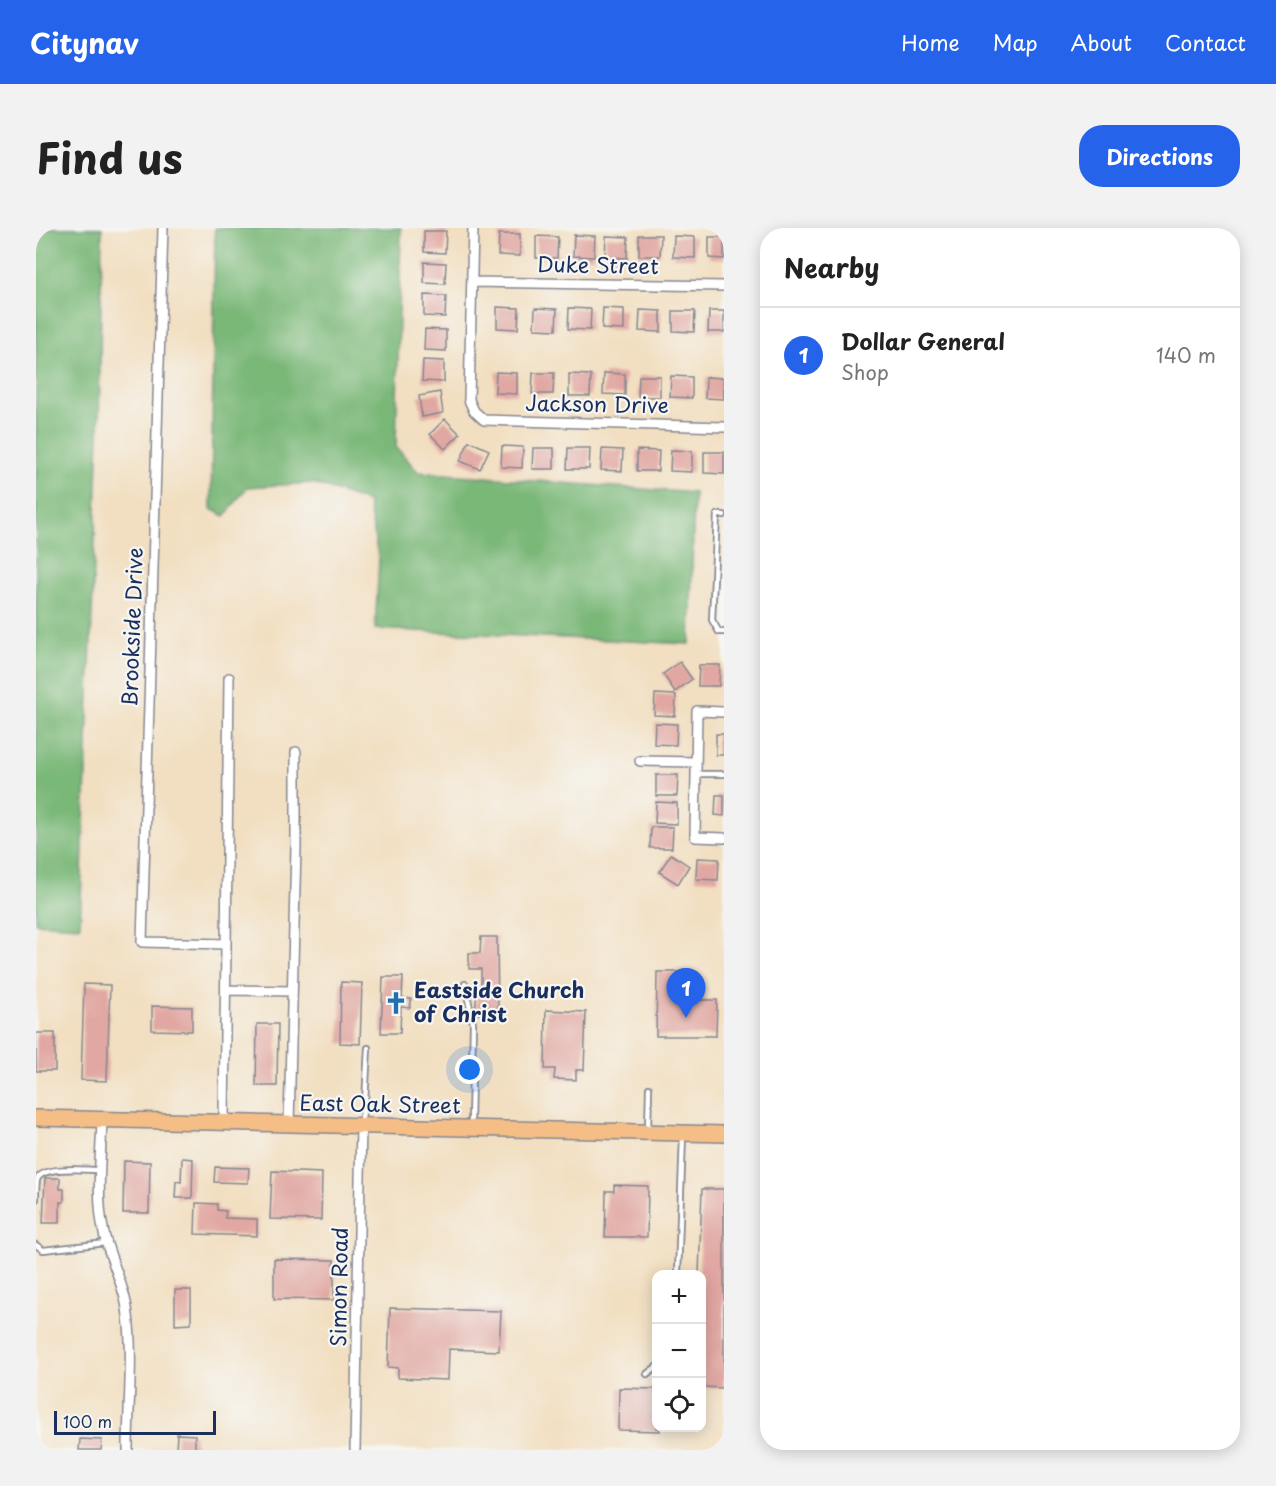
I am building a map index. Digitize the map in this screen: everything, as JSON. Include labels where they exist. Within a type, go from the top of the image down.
[{"type":"highway","name":"East Oak Street","points":[[36,1118],[724,1134]]},
{"type":"street","name":"Brookside Drive","points":[[163,228],[142,942],[226,944]]},
{"type":"street","points":[[472,282],[473,228]]},
{"type":"street","name":"Duke Street","points":[[472,282],[724,286]]},
{"type":"street","name":"Jackson Drive","points":[[472,282],[469,400],[474,411],[484,420],[724,427]]},
{"type":"street","points":[[224,1123],[229,678]]},
{"type":"street","points":[[724,712],[697,711],[695,837],[724,838]]},
{"type":"street","points":[[289,1124],[296,752]]},
{"type":"street","points":[[640,761],[696,762]]},
{"type":"street","points":[[226,990],[292,991]]},
{"type":"street","points":[[102,1120],[99,1210],[127,1310],[128,1450]]},
{"type":"street","name":"Simon Road","points":[[355,1450],[361,1125]]},
{"type":"lane","points":[[724,515],[717,515],[712,620],[719,632],[724,632]]},
{"type":"lane","points":[[696,774],[724,774]]},
{"type":"lane","points":[[465,984],[473,1023],[471,1127]]},
{"type":"lane","points":[[361,1125],[365,1102],[368,1048]]},
{"type":"lane","points":[[648,1132],[649,1088]]},
{"type":"lane","points":[[678,1270],[683,1132]]},
{"type":"lane","points":[[36,1199],[37,1180],[42,1173],[58,1170],[100,1170]]},
{"type":"lane","points":[[36,1245],[43,1250],[107,1243]]},
{"type":"lane","points":[[647,1374],[652,1370]]},
{"type":"green space","points":[[36,228],[102,228],[99,432],[80,926],[36,923]]},
{"type":"green space","points":[[215,228],[401,228],[396,447],[418,472],[694,493],[690,644],[375,629],[379,561],[368,502],[313,483],[247,487],[225,516],[211,509]]},
{"type":"building","points":[[424,231],[446,231],[445,253],[424,252]]},
{"type":"building","points":[[499,234],[520,234],[520,256],[498,255]]},
{"type":"building","points":[[574,235],[595,236],[594,257],[573,256]]},
{"type":"building","points":[[639,235],[661,235],[660,256],[639,256]]},
{"type":"building","points":[[536,236],[558,237],[557,258],[536,258]]},
{"type":"building","points":[[606,236],[628,237],[627,258],[605,257]]},
{"type":"building","points":[[674,236],[695,237],[695,258],[673,257]]},
{"type":"building","points":[[709,237],[724,237],[724,259],[709,258]]},
{"type":"building","points":[[424,262],[446,263],[445,284],[424,283]]},
{"type":"building","points":[[424,295],[446,296],[445,317],[424,316]]},
{"type":"building","points":[[497,307],[519,308],[518,329],[497,328]]},
{"type":"building","points":[[535,308],[557,309],[556,330],[534,329]]},
{"type":"building","points":[[569,308],[591,309],[590,330],[568,329]]},
{"type":"building","points":[[603,308],[624,309],[624,330],[602,329]]},
{"type":"building","points":[[640,310],[661,311],[661,332],[639,331]]},
{"type":"building","points":[[673,311],[695,311],[694,332],[673,331]]},
{"type":"building","points":[[709,311],[724,311],[724,332],[708,332]]},
{"type":"building","points":[[425,329],[446,330],[446,351],[424,350]]},
{"type":"building","points":[[423,360],[444,361],[444,382],[422,381]]},
{"type":"building","points":[[496,372],[517,373],[517,394],[495,393]]},
{"type":"building","points":[[533,373],[554,373],[553,394],[532,394]]},
{"type":"building","points":[[604,373],[625,374],[625,395],[603,394]]},
{"type":"building","points":[[569,374],[591,375],[590,396],[569,396]]},
{"type":"building","points":[[639,376],[660,376],[660,397],[638,397]]},
{"type":"building","points":[[671,376],[692,377],[692,398],[670,397]]},
{"type":"building","points":[[706,377],[724,378],[724,399],[705,398]]},
{"type":"building","points":[[440,392],[443,413],[422,417],[419,396]]},
{"type":"building","points":[[445,419],[460,434],[445,449],[430,434]]},
{"type":"building","points":[[469,441],[489,450],[480,469],[460,461]]},
{"type":"building","points":[[502,446],[523,447],[522,468],[501,467]]},
{"type":"building","points":[[533,448],[554,448],[554,469],[532,469]]},
{"type":"building","points":[[568,448],[590,448],[589,469],[567,469]]},
{"type":"building","points":[[602,449],[623,450],[622,471],[601,470]]},
{"type":"building","points":[[637,450],[659,451],[658,471],[637,471]]},
{"type":"building","points":[[671,450],[692,451],[692,472],[670,471]]},
{"type":"building","points":[[704,452],[724,452],[724,474],[704,473]]},
{"type":"building","points":[[680,662],[692,679],[675,692],[663,674]]},
{"type":"building","points":[[699,665],[720,665],[719,686],[698,686]]},
{"type":"building","points":[[655,694],[676,695],[675,716],[654,715]]},
{"type":"building","points":[[655,723],[677,724],[676,745],[654,744]]},
{"type":"building","points":[[716,734],[724,734],[724,755],[716,755]]},
{"type":"building","points":[[656,775],[678,775],[677,796],[656,796]]},
{"type":"building","points":[[716,795],[724,795],[724,816],[715,815]]},
{"type":"building","points":[[656,802],[677,803],[677,824],[655,823]]},
{"type":"building","points":[[651,827],[673,827],[672,848],[650,848]]},
{"type":"building","points":[[671,854],[689,866],[678,884],[659,872]]},
{"type":"building","points":[[697,858],[719,859],[718,880],[696,879]]},
{"type":"building","points":[[481,937],[497,937],[498,1015],[475,1014],[477,989],[481,989],[481,969],[469,969],[469,953],[480,953]]},
{"type":"building","points":[[657,972],[691,972],[691,1000],[717,1000],[716,1036],[656,1036]]},
{"type":"building","name":"Eastside Church of Christ","points":[[383,977],[403,977],[402,998],[411,999],[410,1008],[401,1007],[400,1033],[381,1033]]},
{"type":"building","points":[[341,982],[362,983],[360,1044],[340,1043]]},
{"type":"building","points":[[84,984],[110,985],[107,1081],[81,1080]]},
{"type":"building","points":[[152,1006],[192,1007],[192,1031],[152,1030]]},
{"type":"building","points":[[546,1010],[586,1012],[584,1070],[576,1070],[576,1080],[554,1079],[555,1069],[545,1069]]},
{"type":"building","points":[[257,1024],[278,1024],[277,1086],[256,1086]]},
{"type":"building","points":[[36,1033],[55,1033],[55,1071],[36,1071]]},
{"type":"building","points":[[182,1158],[193,1159],[192,1198],[175,1198],[176,1181],[181,1182]]},
{"type":"building","points":[[124,1161],[150,1162],[149,1213],[123,1213]]},
{"type":"building","points":[[215,1167],[249,1168],[248,1183],[214,1182]]},
{"type":"building","points":[[272,1171],[322,1173],[321,1220],[270,1219]]},
{"type":"building","points":[[45,1178],[60,1178],[60,1189],[64,1189],[64,1202],[60,1202],[60,1223],[43,1223]]},
{"type":"building","points":[[614,1185],[648,1186],[647,1237],[605,1237],[606,1191],[614,1191]]},
{"type":"building","points":[[702,1189],[724,1189],[724,1388],[706,1387],[706,1270],[699,1270]]},
{"type":"building","points":[[196,1203],[217,1204],[217,1210],[226,1211],[225,1218],[257,1219],[257,1236],[195,1234]]},
{"type":"building","points":[[274,1259],[334,1260],[334,1300],[274,1299]]},
{"type":"building","points":[[175,1290],[191,1290],[191,1324],[175,1325]]},
{"type":"building","points":[[390,1308],[501,1311],[499,1351],[449,1349],[448,1380],[398,1378],[398,1368],[388,1367]]},
{"type":"building","points":[[619,1388],[652,1389],[652,1431],[618,1430]]},
{"type":"building","points":[[177,1434],[195,1435],[195,1450],[176,1450]]},
{"type":"building","points":[[80,1439],[102,1440],[101,1450],[79,1450]]},
{"type":"place","name":"Eastside Church of Christ","points":[[396,1003]]},
{"type":"place","name":"Dollar General","points":[[686,1018]]}]
